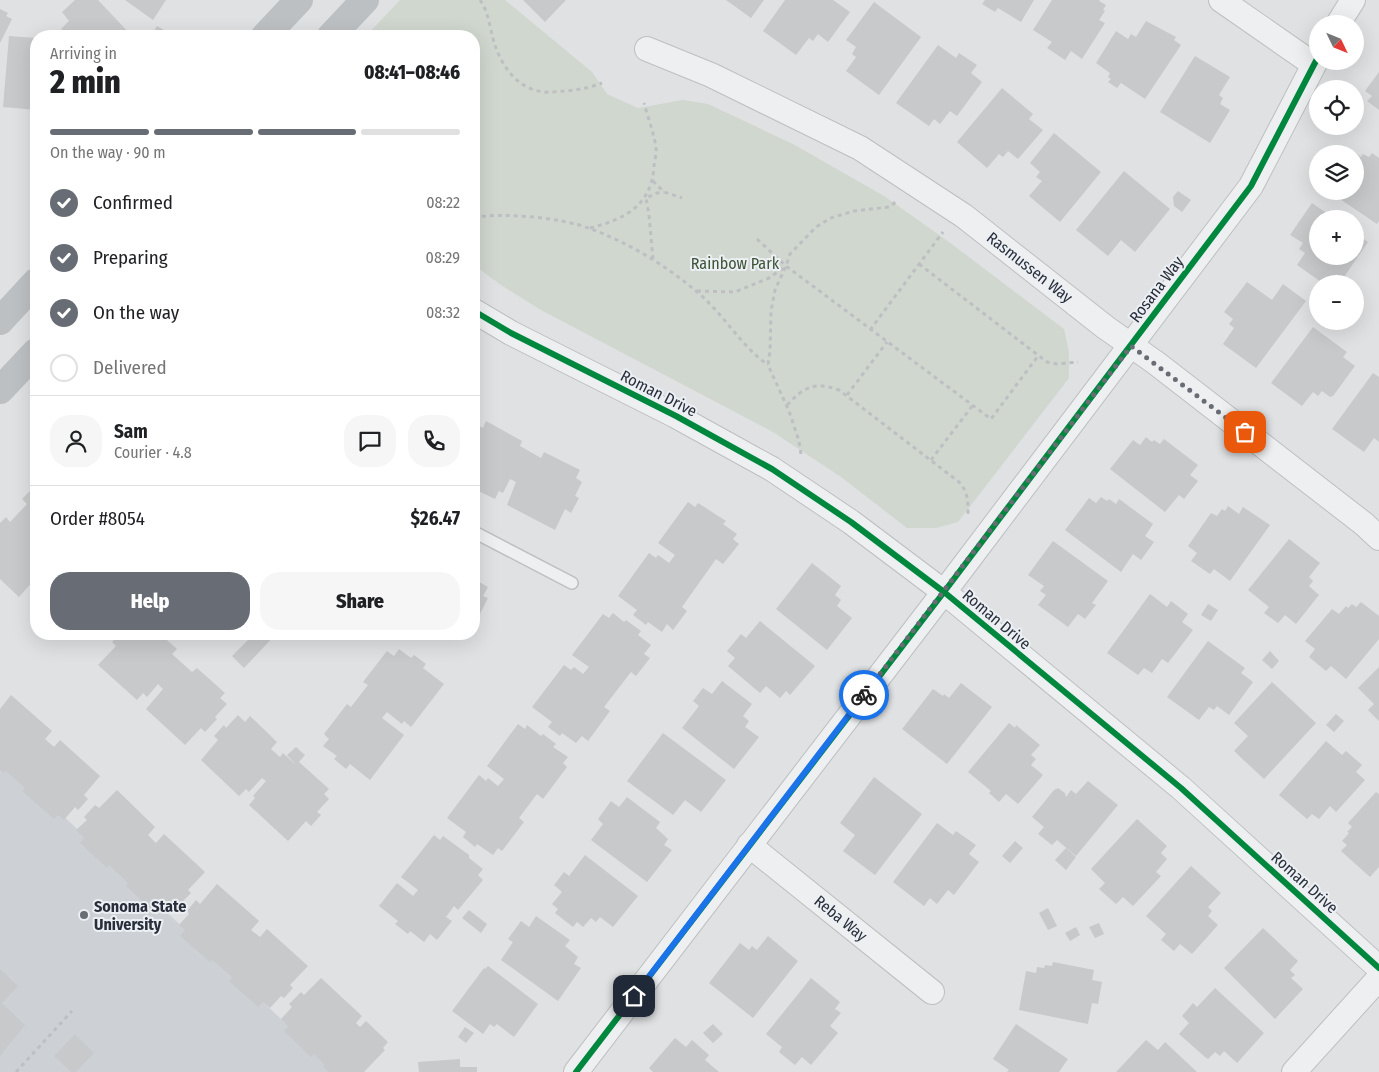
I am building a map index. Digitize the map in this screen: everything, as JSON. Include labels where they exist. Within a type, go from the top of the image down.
[{"type":"main road","points":[[271,30],[299,0]]},
{"type":"main road","points":[[336,30],[364,0]]},
{"type":"main road","points":[[0,321],[30,288]]},
{"type":"main road","points":[[0,390],[30,358]]},
{"type":"street","points":[[1221,0],[1309,56]]},
{"type":"street","points":[[1344,15],[1353,0]]},
{"type":"street","name":"Rasmussen Way","points":[[647,49],[710,75],[860,148],[964,216],[1364,524],[1379,538]]},
{"type":"street","name":"Rosana Way","points":[[576,1072],[944,592],[1251,186],[1310,70]]},
{"type":"street","name":"Roman Drive","points":[[480,315],[510,333],[676,416],[772,469],[851,522],[944,592],[1181,788],[1379,968]]},
{"type":"street","name":"Reba Way","points":[[749,845],[932,992]]},
{"type":"street","points":[[1294,1072],[1379,978]]},
{"type":"lane","points":[[480,535],[572,583]]},
{"type":"path","points":[[480,0],[488,18],[495,47],[502,62],[512,77],[526,87],[545,92],[588,88],[602,82]]},
{"type":"path","points":[[644,104],[656,149],[653,181],[646,198],[653,259]]},
{"type":"path","points":[[653,181],[664,192]]},
{"type":"path","points":[[590,228],[610,223],[657,192],[664,192],[682,198]]},
{"type":"path","points":[[768,365],[771,311],[775,290],[790,254],[816,227],[831,218],[854,212],[889,207],[897,201]]},
{"type":"path","points":[[480,216],[516,216],[553,220],[590,228],[653,259],[697,291],[756,356],[768,365],[787,405],[800,442],[801,454]]},
{"type":"path","points":[[870,330],[944,232]]},
{"type":"path","points":[[757,239],[786,266],[991,419],[1038,356]]},
{"type":"path","points":[[919,264],[1047,362],[1057,364],[1078,362]]},
{"type":"path","points":[[697,291],[735,292],[769,278],[786,266]]},
{"type":"path","points":[[847,395],[887,342]]},
{"type":"path","points":[[787,405],[805,390],[818,385],[839,390],[959,482],[966,490],[968,514]]},
{"type":"path","points":[[931,460],[973,405]]},
{"type":"path","points":[[16,1072],[72,1012]]},
{"type":"shaded area","name":"Sonoma State University","points":[[0,757],[338,1072],[0,1072]]},
{"type":"green space","name":"Rainbow Park","points":[[400,0],[505,0],[592,72],[607,94],[638,108],[683,100],[708,104],[793,144],[884,196],[949,242],[1064,329],[1069,352],[1069,378],[958,522],[936,528],[907,528],[841,477],[773,432],[541,310],[480,269],[480,30],[372,30]]},
{"type":"building","points":[[75,0],[98,0],[126,30],[62,30],[69,21],[62,12]]},
{"type":"building","points":[[125,0],[166,0],[153,20]]},
{"type":"building","points":[[523,0],[566,0],[545,22]]},
{"type":"building","points":[[726,0],[764,0],[751,18]]},
{"type":"building","points":[[785,0],[833,0],[850,12],[828,42],[818,34],[813,41],[809,38],[796,55],[763,31]]},
{"type":"building","points":[[985,0],[1034,0],[1021,22],[998,8],[995,12],[982,4]]},
{"type":"building","points":[[1052,0],[1100,0],[1106,5],[1103,10],[1105,11],[1099,20],[1105,23],[1082,59],[1071,51],[1065,60],[1047,48],[1052,42],[1033,30]]},
{"type":"building","points":[[874,2],[921,37],[879,95],[846,71],[856,57],[852,54],[856,47],[846,40]]},
{"type":"building","points":[[0,9],[8,13],[6,16],[12,19],[0,43]]},
{"type":"building","points":[[1146,21],[1176,37],[1174,40],[1181,45],[1145,99],[1121,83],[1117,88],[1108,82],[1111,79],[1108,77],[1110,73],[1096,63],[1116,31],[1128,39],[1131,34],[1136,37]]},
{"type":"building","points":[[157,26],[164,30],[155,30]]},
{"type":"building","points":[[9,36],[30,38],[30,109],[3,107]]},
{"type":"building","points":[[938,45],[956,58],[959,53],[977,65],[971,73],[982,82],[957,116],[950,111],[940,124],[934,119],[929,126],[896,103]]},
{"type":"building","points":[[1195,56],[1230,77],[1219,95],[1223,98],[1220,104],[1230,110],[1210,143],[1160,112]]},
{"type":"building","points":[[1379,72],[1379,110],[1367,101],[1372,96],[1365,91]]},
{"type":"building","points":[[1002,88],[1033,114],[1029,119],[1043,130],[1018,159],[1008,151],[1003,157],[999,154],[987,168],[957,142]]},
{"type":"building","points":[[1054,133],[1101,172],[1060,222],[1029,196],[1042,181],[1036,177],[1040,172],[1030,163]]},
{"type":"building","points":[[1372,153],[1379,158],[1379,221],[1377,224],[1364,215],[1364,210],[1356,210],[1341,200],[1364,200],[1364,154],[1369,157]]},
{"type":"building","points":[[1124,171],[1170,209],[1135,252],[1121,240],[1108,256],[1076,230]]},
{"type":"building","points":[[1178,191],[1191,200],[1182,212],[1174,206],[1173,197]]},
{"type":"building","points":[[1312,203],[1322,210],[1309,210],[1309,265],[1352,265],[1345,275],[1311,275],[1297,265],[1305,253],[1299,249],[1303,243],[1290,235]]},
{"type":"building","points":[[1364,239],[1368,242],[1364,248]]},
{"type":"building","points":[[1247,282],[1272,300],[1283,284],[1306,301],[1256,368],[1223,344],[1234,328],[1229,324],[1233,319],[1224,312]]},
{"type":"building","points":[[1311,330],[1317,330],[1347,352],[1343,357],[1355,366],[1333,396],[1330,397],[1322,391],[1318,396],[1313,392],[1302,406],[1271,383]]},
{"type":"building","points":[[1373,373],[1379,377],[1379,442],[1374,438],[1364,452],[1332,429]]},
{"type":"building","points":[[486,421],[522,441],[520,446],[541,458],[544,452],[580,470],[576,478],[582,482],[575,496],[579,498],[571,513],[565,509],[555,530],[507,505],[516,482],[510,479],[503,493],[499,491],[495,499],[480,492],[480,426],[483,428]]},
{"type":"building","points":[[1146,437],[1152,442],[1154,440],[1160,444],[1164,439],[1198,465],[1190,475],[1198,481],[1184,499],[1179,495],[1165,512],[1110,469],[1133,440],[1140,445]]},
{"type":"building","points":[[30,491],[30,585],[19,597],[0,579],[0,523],[6,517],[10,522],[27,504],[22,499]]},
{"type":"building","points":[[1101,497],[1107,501],[1109,499],[1116,504],[1119,499],[1153,524],[1145,536],[1154,542],[1141,560],[1133,554],[1121,572],[1065,530],[1089,498],[1096,503]]},
{"type":"building","points":[[688,502],[695,507],[698,503],[726,521],[723,524],[737,534],[733,539],[739,544],[723,564],[716,559],[682,607],[687,611],[673,630],[667,624],[662,632],[648,622],[646,625],[633,615],[637,610],[618,596],[649,553],[656,558],[658,555],[669,563],[675,555],[658,543]]},
{"type":"building","points":[[1228,506],[1239,514],[1243,507],[1270,525],[1230,581],[1214,569],[1210,574],[1191,561],[1197,553],[1188,546],[1211,513],[1217,516],[1222,509],[1225,511]]},
{"type":"building","points":[[1289,539],[1320,563],[1309,577],[1313,581],[1309,586],[1319,595],[1296,624],[1285,615],[1278,623],[1264,613],[1269,607],[1248,590]]},
{"type":"building","points":[[1053,541],[1108,581],[1092,603],[1096,605],[1085,619],[1078,614],[1068,627],[1038,605],[1046,595],[1040,591],[1044,586],[1028,575]]},
{"type":"building","points":[[812,563],[841,586],[835,595],[841,600],[837,606],[852,618],[827,650],[776,609]]},
{"type":"building","points":[[480,582],[488,587],[483,596],[488,598],[480,614]]},
{"type":"building","points":[[1150,594],[1167,607],[1171,601],[1188,614],[1182,622],[1193,630],[1168,663],[1162,659],[1152,673],[1144,668],[1138,675],[1107,653]]},
{"type":"building","points":[[1361,602],[1379,616],[1379,639],[1346,679],[1331,666],[1326,671],[1309,657],[1315,649],[1305,641],[1332,609],[1339,614],[1346,606],[1348,608],[1352,604],[1356,607]]},
{"type":"building","points":[[1208,604],[1218,610],[1211,621],[1201,615]]},
{"type":"building","points":[[613,613],[624,622],[626,620],[641,631],[638,635],[651,645],[644,654],[650,658],[636,676],[631,672],[604,707],[610,711],[588,741],[582,736],[576,743],[562,733],[560,736],[548,727],[552,722],[532,707],[564,665],[571,670],[574,667],[583,674],[589,667],[572,655],[603,614],[609,618]]},
{"type":"building","points":[[760,621],[815,666],[790,695],[786,691],[780,698],[766,686],[760,693],[728,666],[735,658],[727,651],[741,634],[746,638]]},
{"type":"building","points":[[114,640],[167,640],[177,649],[172,654],[192,672],[197,668],[225,693],[220,698],[227,704],[205,732],[201,728],[185,745],[146,709],[163,689],[158,684],[147,697],[143,693],[137,700],[98,665],[116,646],[112,642]]},
{"type":"building","points":[[248,640],[270,640],[244,668],[232,656]]},
{"type":"building","points":[[1208,641],[1245,668],[1241,673],[1253,682],[1229,715],[1217,706],[1214,710],[1209,707],[1199,720],[1167,697]]},
{"type":"building","points":[[399,649],[411,658],[414,655],[426,664],[423,668],[444,684],[411,727],[404,721],[402,724],[387,712],[382,718],[404,735],[370,780],[350,764],[346,769],[334,759],[337,756],[323,746],[329,739],[324,734],[347,704],[351,707],[368,685],[363,682],[387,651],[394,656]]},
{"type":"building","points":[[1270,651],[1279,661],[1272,669],[1262,660]]},
{"type":"building","points":[[1379,667],[1379,721],[1368,710],[1374,704],[1358,688]]},
{"type":"building","points":[[722,681],[752,704],[743,716],[749,721],[745,727],[759,737],[734,769],[682,728],[699,706],[693,701],[703,688],[712,694]]},
{"type":"building","points":[[1272,682],[1316,723],[1264,779],[1234,751],[1248,736],[1234,723]]},
{"type":"building","points":[[961,683],[992,707],[947,764],[902,729],[933,689],[949,698]]},
{"type":"building","points":[[11,695],[52,731],[45,739],[54,747],[60,740],[100,776],[84,795],[88,799],[78,810],[75,807],[64,820],[58,815],[54,819],[22,791],[25,788],[6,771],[4,773],[0,770],[0,709]]},
{"type":"building","points":[[1336,714],[1344,721],[1334,732],[1326,725]]},
{"type":"building","points":[[238,715],[245,722],[250,716],[277,742],[271,749],[280,757],[283,753],[296,765],[287,755],[296,747],[305,755],[299,762],[329,789],[324,794],[329,799],[317,812],[321,815],[311,826],[306,821],[288,841],[249,805],[255,798],[253,796],[266,781],[262,778],[249,792],[246,789],[239,796],[201,760],[218,740],[214,736],[224,725],[226,728]]},
{"type":"building","points":[[1009,723],[1015,728],[1016,725],[1040,745],[1031,755],[1036,759],[1031,765],[1043,775],[1018,804],[1006,794],[999,802],[989,793],[991,791],[968,772]]},
{"type":"building","points":[[518,724],[525,729],[527,725],[541,736],[543,734],[556,744],[553,747],[568,757],[563,763],[567,767],[543,799],[537,794],[519,818],[524,822],[502,851],[498,848],[493,855],[477,844],[475,847],[463,837],[466,832],[447,818],[479,775],[486,781],[488,778],[498,786],[504,779],[487,766]]},
{"type":"building","points":[[663,733],[726,780],[701,812],[685,800],[673,815],[627,781]]},
{"type":"building","points":[[1326,741],[1342,755],[1346,751],[1362,765],[1356,772],[1365,780],[1336,812],[1330,806],[1319,819],[1312,814],[1307,819],[1279,795]]},
{"type":"building","points":[[874,777],[922,814],[875,875],[843,851],[855,835],[840,823]]},
{"type":"building","points":[[1088,781],[1118,805],[1076,856],[1057,840],[1052,845],[1038,834],[1044,827],[1032,817],[1054,790],[1058,788],[1065,793],[1066,797],[1071,790],[1076,794]]},
{"type":"building","points":[[117,790],[155,827],[148,835],[156,843],[164,834],[205,872],[188,890],[191,893],[167,913],[161,908],[155,913],[126,886],[128,883],[109,865],[107,868],[80,843],[84,838],[76,830],[87,820],[84,817],[95,805],[99,808]]},
{"type":"building","points":[[1376,792],[1379,794],[1379,867],[1370,877],[1341,851],[1347,845],[1342,841],[1352,827],[1348,823]]},
{"type":"building","points":[[627,797],[660,822],[656,828],[668,839],[664,845],[672,850],[647,882],[591,840],[603,824],[598,819],[611,801],[619,807]]},
{"type":"building","points":[[1137,819],[1167,846],[1161,853],[1167,859],[1156,872],[1161,876],[1133,906],[1123,897],[1116,904],[1099,889],[1105,883],[1091,869]]},
{"type":"building","points":[[937,823],[953,835],[956,831],[976,845],[969,854],[979,862],[954,895],[948,890],[937,904],[930,898],[924,906],[893,882]]},
{"type":"building","points":[[434,835],[440,840],[443,836],[469,855],[469,858],[483,869],[478,875],[483,880],[458,910],[454,906],[446,917],[452,921],[437,940],[430,934],[424,942],[410,931],[408,934],[395,924],[398,921],[379,906],[397,883],[413,896],[418,890],[401,877]]},
{"type":"building","points":[[1015,841],[1023,848],[1010,863],[1002,856]]},
{"type":"building","points":[[1066,848],[1076,857],[1066,870],[1055,860]]},
{"type":"building","points":[[585,855],[638,896],[613,927],[600,917],[596,922],[591,918],[583,927],[577,922],[573,927],[555,913],[558,909],[552,904],[562,892],[554,885],[564,872],[569,876]]},
{"type":"building","points":[[1191,866],[1221,893],[1208,907],[1212,911],[1208,916],[1218,925],[1192,954],[1180,944],[1174,951],[1161,940],[1166,934],[1146,916]]},
{"type":"building","points":[[217,884],[259,921],[251,930],[260,937],[267,929],[308,966],[290,985],[293,988],[284,998],[281,996],[270,1008],[263,1002],[258,1007],[229,981],[232,977],[212,960],[210,962],[180,936],[185,930],[179,925],[189,914],[187,911],[196,900],[200,904]]},
{"type":"building","points":[[1048,908],[1057,926],[1048,930],[1039,913]]},
{"type":"building","points":[[469,910],[487,924],[481,933],[462,918]]},
{"type":"building","points":[[536,916],[570,940],[565,946],[578,957],[574,964],[581,968],[558,1001],[501,960],[513,942],[508,939],[521,921],[529,927]]},
{"type":"building","points":[[1099,923],[1104,934],[1095,938],[1089,927]]},
{"type":"building","points":[[1076,927],[1080,935],[1070,941],[1065,933]]},
{"type":"building","points":[[1263,928],[1298,961],[1290,970],[1295,975],[1291,978],[1303,989],[1275,1019],[1224,968]]},
{"type":"building","points":[[768,936],[798,961],[753,1018],[709,983],[740,943],[749,950],[752,946],[757,950]]},
{"type":"building","points":[[1053,962],[1094,970],[1092,980],[1102,982],[1098,1004],[1092,1003],[1088,1024],[1019,1010],[1026,971],[1036,973],[1037,967],[1052,966]]},
{"type":"building","points":[[488,966],[538,1004],[514,1037],[497,1024],[494,1027],[490,1024],[483,1034],[452,1011],[484,968]]},
{"type":"building","points":[[0,969],[18,986],[2,1003],[25,1025],[0,1056]]},
{"type":"building","points":[[321,978],[362,1016],[356,1023],[360,1027],[366,1021],[388,1042],[383,1048],[385,1050],[364,1072],[329,1072],[314,1054],[311,1057],[284,1031],[288,1026],[281,1019],[292,1007],[289,1004],[301,992],[304,995]]},
{"type":"building","points":[[811,978],[840,1002],[835,1009],[841,1013],[830,1026],[838,1033],[811,1065],[802,1057],[795,1065],[779,1052],[782,1047],[766,1034]]},
{"type":"building","points":[[1215,988],[1264,1033],[1237,1063],[1224,1051],[1220,1056],[1215,1052],[1208,1059],[1179,1034],[1189,1023],[1182,1016],[1193,1003],[1197,1007]]},
{"type":"building","points":[[713,1024],[723,1034],[713,1043],[703,1033]]},
{"type":"building","points":[[1016,1024],[1068,1059],[1059,1072],[1007,1072],[1009,1070],[993,1059]]},
{"type":"building","points":[[465,1027],[474,1033],[466,1043],[458,1037]]},
{"type":"building","points":[[75,1034],[94,1053],[76,1072],[71,1072],[54,1056]]},
{"type":"building","points":[[675,1038],[686,1047],[692,1040],[709,1055],[705,1060],[719,1072],[653,1072],[649,1068]]},
{"type":"building","points":[[1146,1040],[1158,1050],[1165,1042],[1197,1072],[1116,1072]]},
{"type":"building","points":[[460,1059],[460,1067],[477,1067],[477,1072],[419,1072],[418,1062]]},
{"type":"cycle path","points":[[576,1072],[944,592],[1251,186],[1311,70]]},
{"type":"cycle path","points":[[480,315],[511,333],[676,416],[772,469],[851,522],[944,592],[1181,788],[1379,968]]},
{"type":"way so far","points":[[864,695],[1131,346],[1245,432]]},
{"type":"place","name":"Sonoma State University","points":[[84,915]]},
{"type":"route","points":[[634,996],[864,695]]}]
